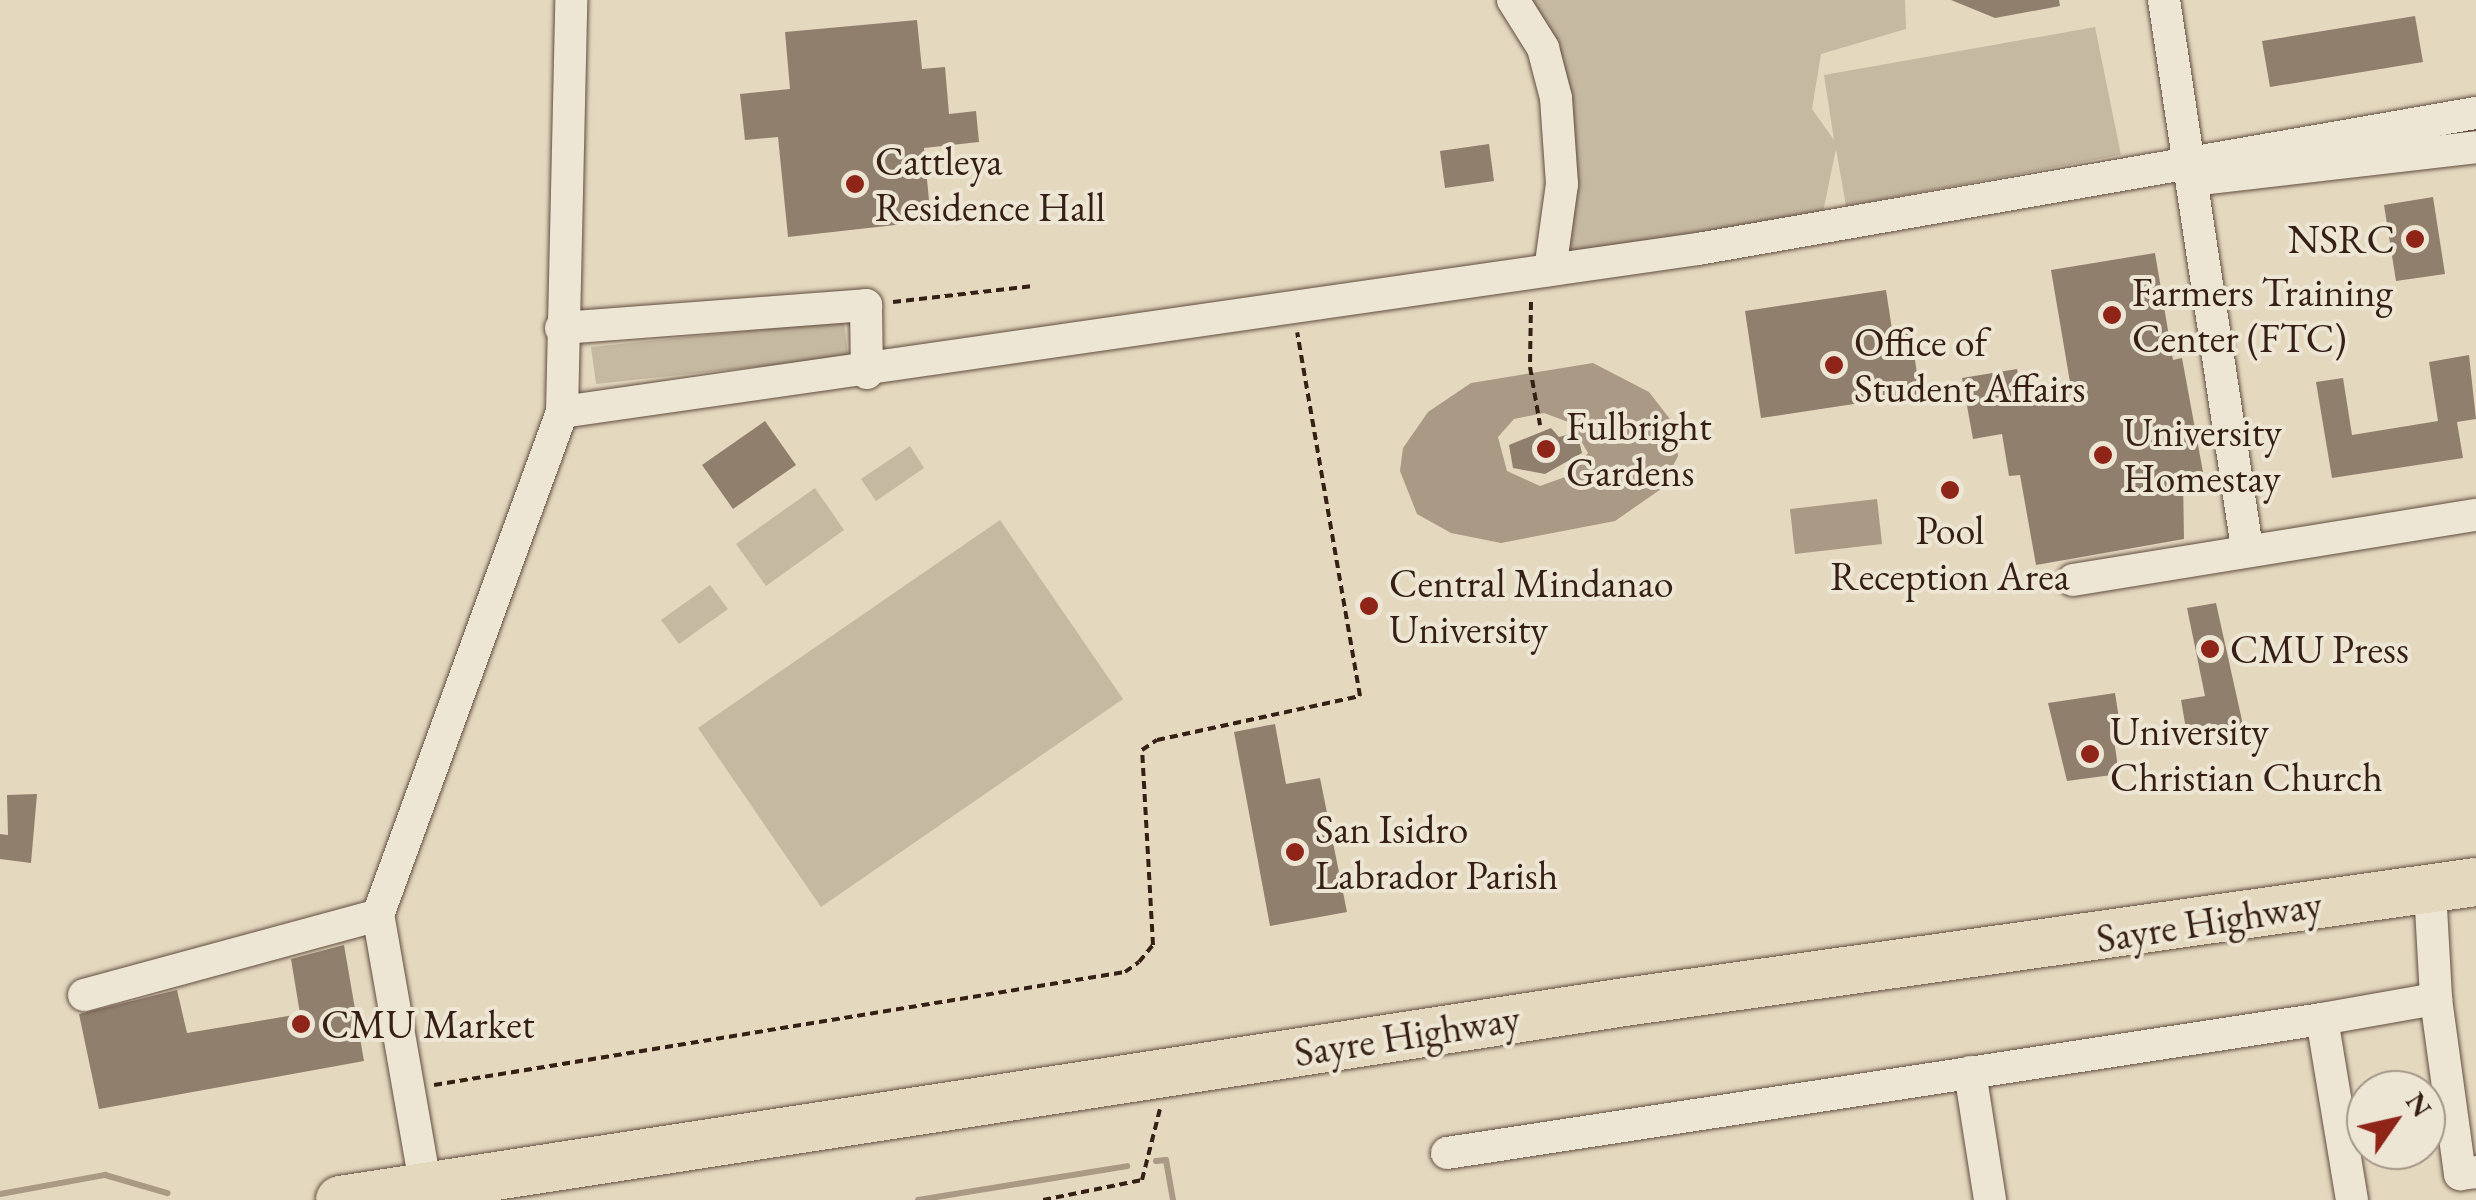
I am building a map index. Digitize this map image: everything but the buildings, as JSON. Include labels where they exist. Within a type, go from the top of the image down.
[{"type":"highway","name":"Sayre Highway","points":[[340,1200],[450,1187],[1170,1070],[2476,882]]},
{"type":"street","points":[[450,1187],[410,1089],[378,915],[562,412],[570,0]]},
{"type":"street","points":[[1513,0],[1543,48],[1556,98],[1562,184],[1539,272]]},
{"type":"street","points":[[2164,0],[2182,170],[2247,548]]},
{"type":"street","points":[[562,412],[866,374],[1033,342],[1539,272],[2182,170],[2476,113]]},
{"type":"street","points":[[2182,170],[2476,147]]},
{"type":"street","points":[[561,328],[866,305],[866,374]]},
{"type":"street","points":[[2072,580],[2247,548],[2476,515]]},
{"type":"street","points":[[2430,890],[2436,999],[2467,1182]]},
{"type":"street","points":[[84,995],[378,915]]},
{"type":"street","points":[[1447,1153],[2436,999]]},
{"type":"street","points":[[2322,1019],[2352,1200]]},
{"type":"street","points":[[1970,1072],[1990,1200]]},
{"type":"path","points":[[1539,272],[1530,367],[1540,425]]},
{"type":"path","points":[[866,305],[1033,286]]},
{"type":"path","points":[[410,1089],[1125,972],[1139,962],[1153,945],[1142,750],[1157,740],[1360,696],[1293,308]]},
{"type":"path","points":[[1043,1200],[1142,1180],[1170,1070]]},
{"type":"shaded area","points":[[1521,0],[1905,0],[1906,29],[1821,54],[1812,109],[1834,140],[1824,75],[2095,27],[2121,155],[1846,206],[1836,149],[1823,212],[1559,263],[1566,95]]},
{"type":"shaded area","points":[[844,321],[848,357],[596,384],[591,347]]},
{"type":"shaded area","points":[[1593,363],[1649,392],[1673,423],[1678,456],[1661,489],[1615,521],[1501,543],[1451,533],[1417,514],[1400,471],[1403,448],[1428,412],[1471,383]],"holes":[[[1544,413],[1571,423],[1588,453],[1568,476],[1540,486],[1507,471],[1498,437],[1514,419]]]},
{"type":"shaded area","points":[[910,446],[924,468],[876,501],[861,479]]},
{"type":"shaded area","points":[[815,488],[844,530],[766,586],[736,544]]},
{"type":"shaded area","points":[[1877,499],[1882,544],[1795,554],[1790,509]]},
{"type":"shaded area","points":[[1000,520],[1123,699],[821,907],[698,728]]},
{"type":"shaded area","points":[[710,585],[728,609],[679,644],[661,620]]},
{"type":"waterway","points":[[1156,1161],[1166,1160],[1173,1200]]},
{"type":"waterway","points":[[918,1200],[1127,1166]]},
{"type":"waterway","points":[[0,1194],[105,1175],[167,1193]]},
{"type":"place","name":"Cattleya Residence Hall","points":[[855,184]]},
{"type":"place","name":"NSRC","points":[[2415,239]]},
{"type":"place","name":"Farmers Training Center (FTC)","points":[[2112,315]]},
{"type":"place","name":"Office of Student Affairs","points":[[1834,365]]},
{"type":"place","name":"Fulbright Gardens","points":[[1546,449]]},
{"type":"place","name":"University Homestay","points":[[2103,455]]},
{"type":"place","name":"Pool Reception Area","points":[[1950,490]]},
{"type":"place","name":"Central Mindanao University","points":[[1369,606]]},
{"type":"place","name":"CMU Press","points":[[2210,649]]},
{"type":"place","name":"University Christian Church","points":[[2090,754]]},
{"type":"place","name":"San Isidro Labrador Parish","points":[[1295,852]]},
{"type":"place","name":"CMU Market","points":[[301,1024]]}]
